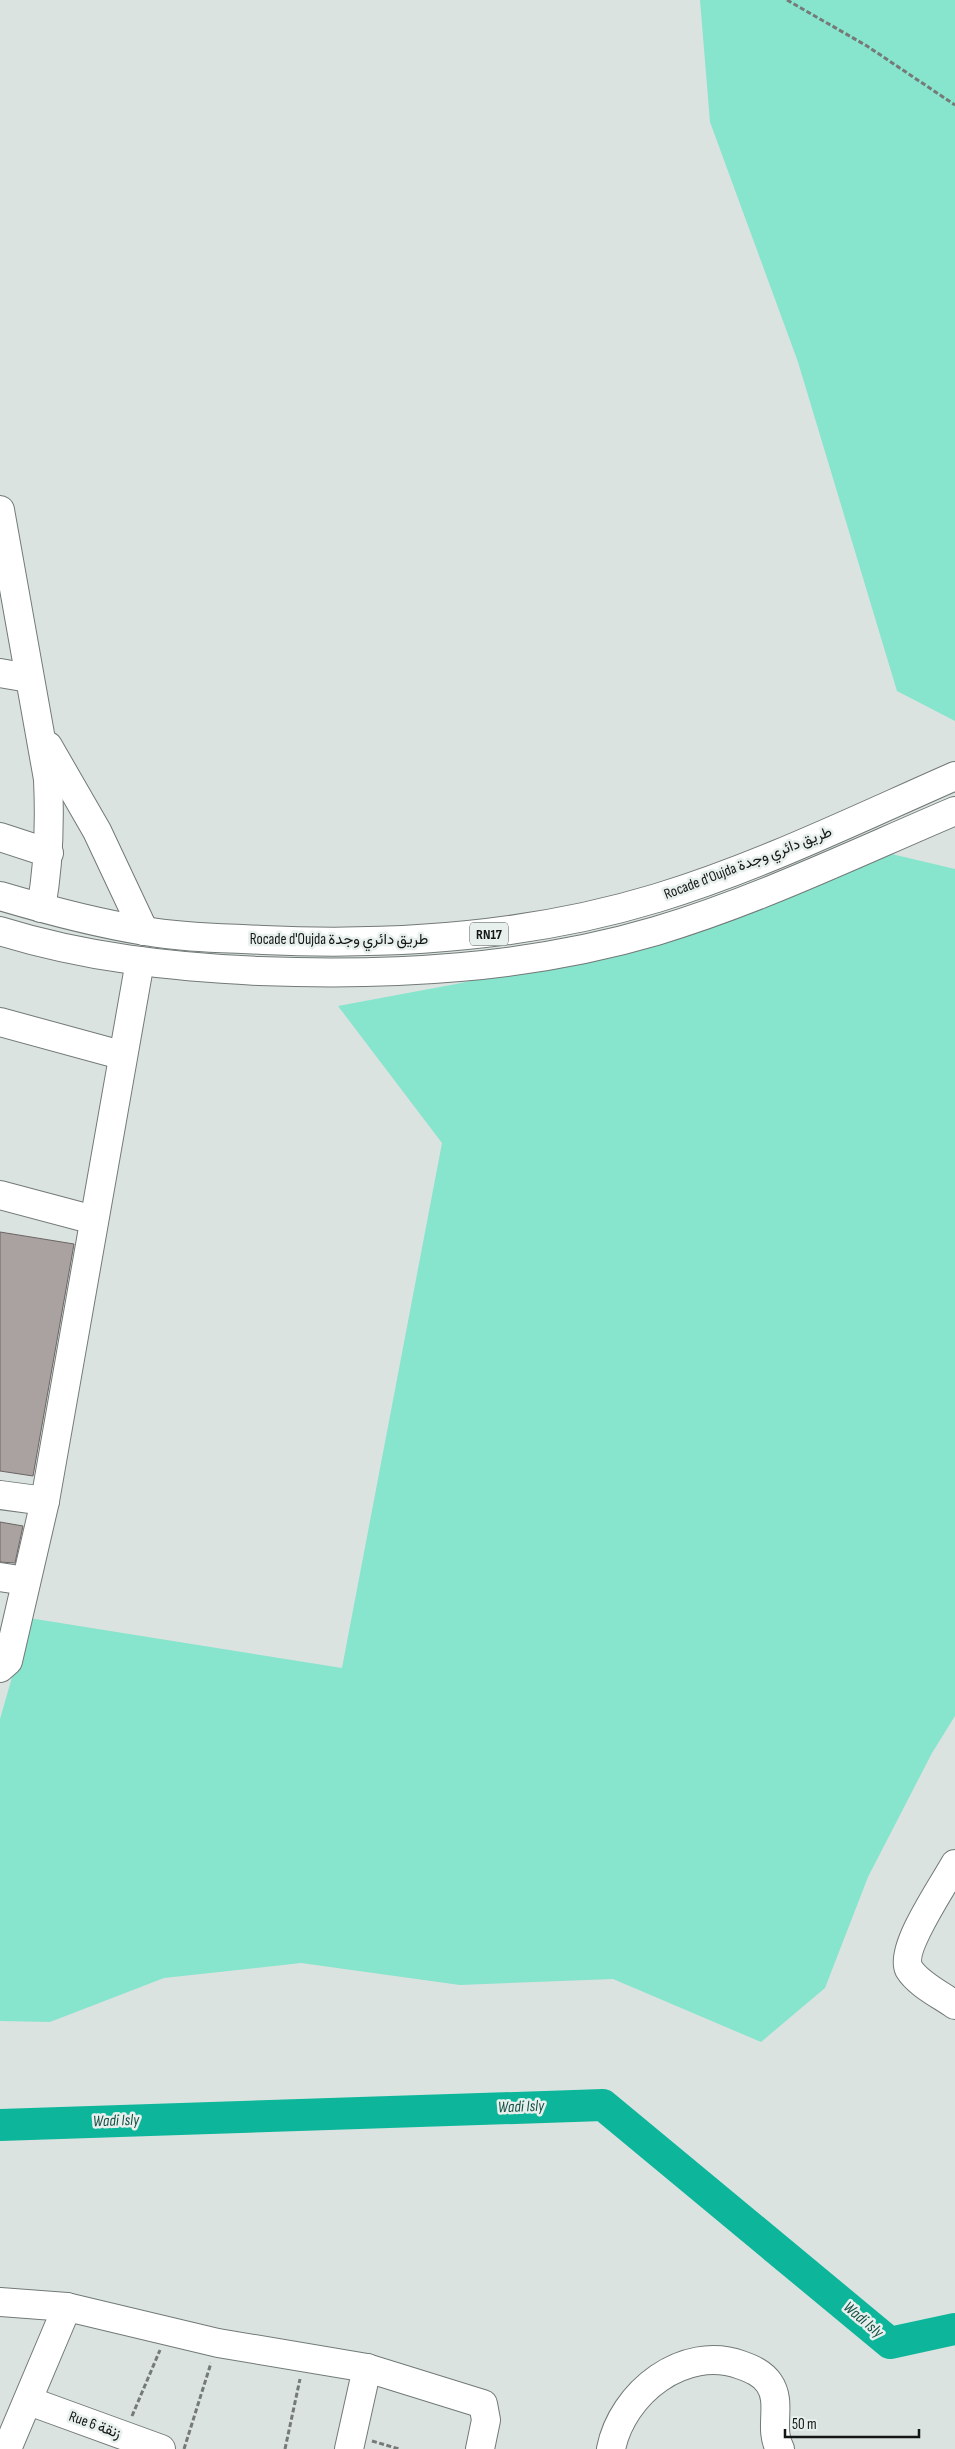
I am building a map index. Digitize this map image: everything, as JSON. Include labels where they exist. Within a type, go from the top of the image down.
[{"type":"main road","points":[[0,510],[48,780],[49,853],[41,908]]},
{"type":"main road","points":[[0,672],[30,678]]},
{"type":"main road","points":[[39,730],[97,831],[144,931]]},
{"type":"main road","name":"Rocade d'Oujda طريق دائري وجدة","points":[[0,896],[41,908],[144,931],[178,936],[292,941],[406,942],[484,935],[567,921],[656,898],[720,877],[829,832],[955,776]]},
{"type":"main road","name":"Rocade d'Oujda طريق دائري وجدة","points":[[0,931],[81,952],[140,961],[247,970],[387,973],[465,967],[564,953],[657,930],[802,878],[955,811]]},
{"type":"main road","points":[[0,837],[49,853]]},
{"type":"main road","points":[[0,1668],[8,1661],[13,1579],[44,1501],[121,1055],[140,961]]},
{"type":"main road","points":[[0,1022],[121,1055]]},
{"type":"main road","points":[[0,1195],[94,1220]]},
{"type":"main road","points":[[0,1495],[44,1501]]},
{"type":"main road","points":[[955,1864],[921,1924],[909,1949],[907,1962],[910,1970],[955,2005]]},
{"type":"main road","points":[[0,2302],[68,2307],[218,2343],[368,2368],[483,2404],[486,2420],[480,2449]]},
{"type":"main road","points":[[7,2449],[68,2307]]},
{"type":"main road","points":[[611,2449],[620,2420],[645,2389],[667,2373],[687,2364],[716,2359],[754,2370],[769,2383],[776,2406],[774,2434],[780,2449]]},
{"type":"main road","points":[[351,2442],[368,2368]]},
{"type":"main road","name":"Rue 6 زنقة","points":[[29,2401],[161,2449]]},
{"type":"path","points":[[787,0],[867,46],[955,105]]},
{"type":"path","points":[[123,2434],[169,2332]]},
{"type":"path","points":[[184,2449],[218,2343]]},
{"type":"path","points":[[285,2449],[305,2357]]},
{"type":"path","points":[[351,2442],[399,2449]]},
{"type":"green space","points":[[700,0],[955,0],[955,721],[897,691],[798,362],[710,122]]},
{"type":"green space","points":[[883,852],[955,869],[955,1716],[932,1753],[868,1877],[825,1988],[761,2042],[613,1979],[460,1985],[301,1963],[164,1978],[50,2022],[0,2021],[0,1719],[29,1618],[342,1668],[442,1143],[338,1006],[456,984],[676,938]]},
{"type":"building","points":[[0,1232],[74,1244],[33,1476],[0,1471]]},
{"type":"building","points":[[0,1522],[23,1526],[15,1563],[0,1562]]},
{"type":"waterway","name":"Wadi Isly","points":[[0,2125],[603,2105],[890,2343],[955,2329]]}]
